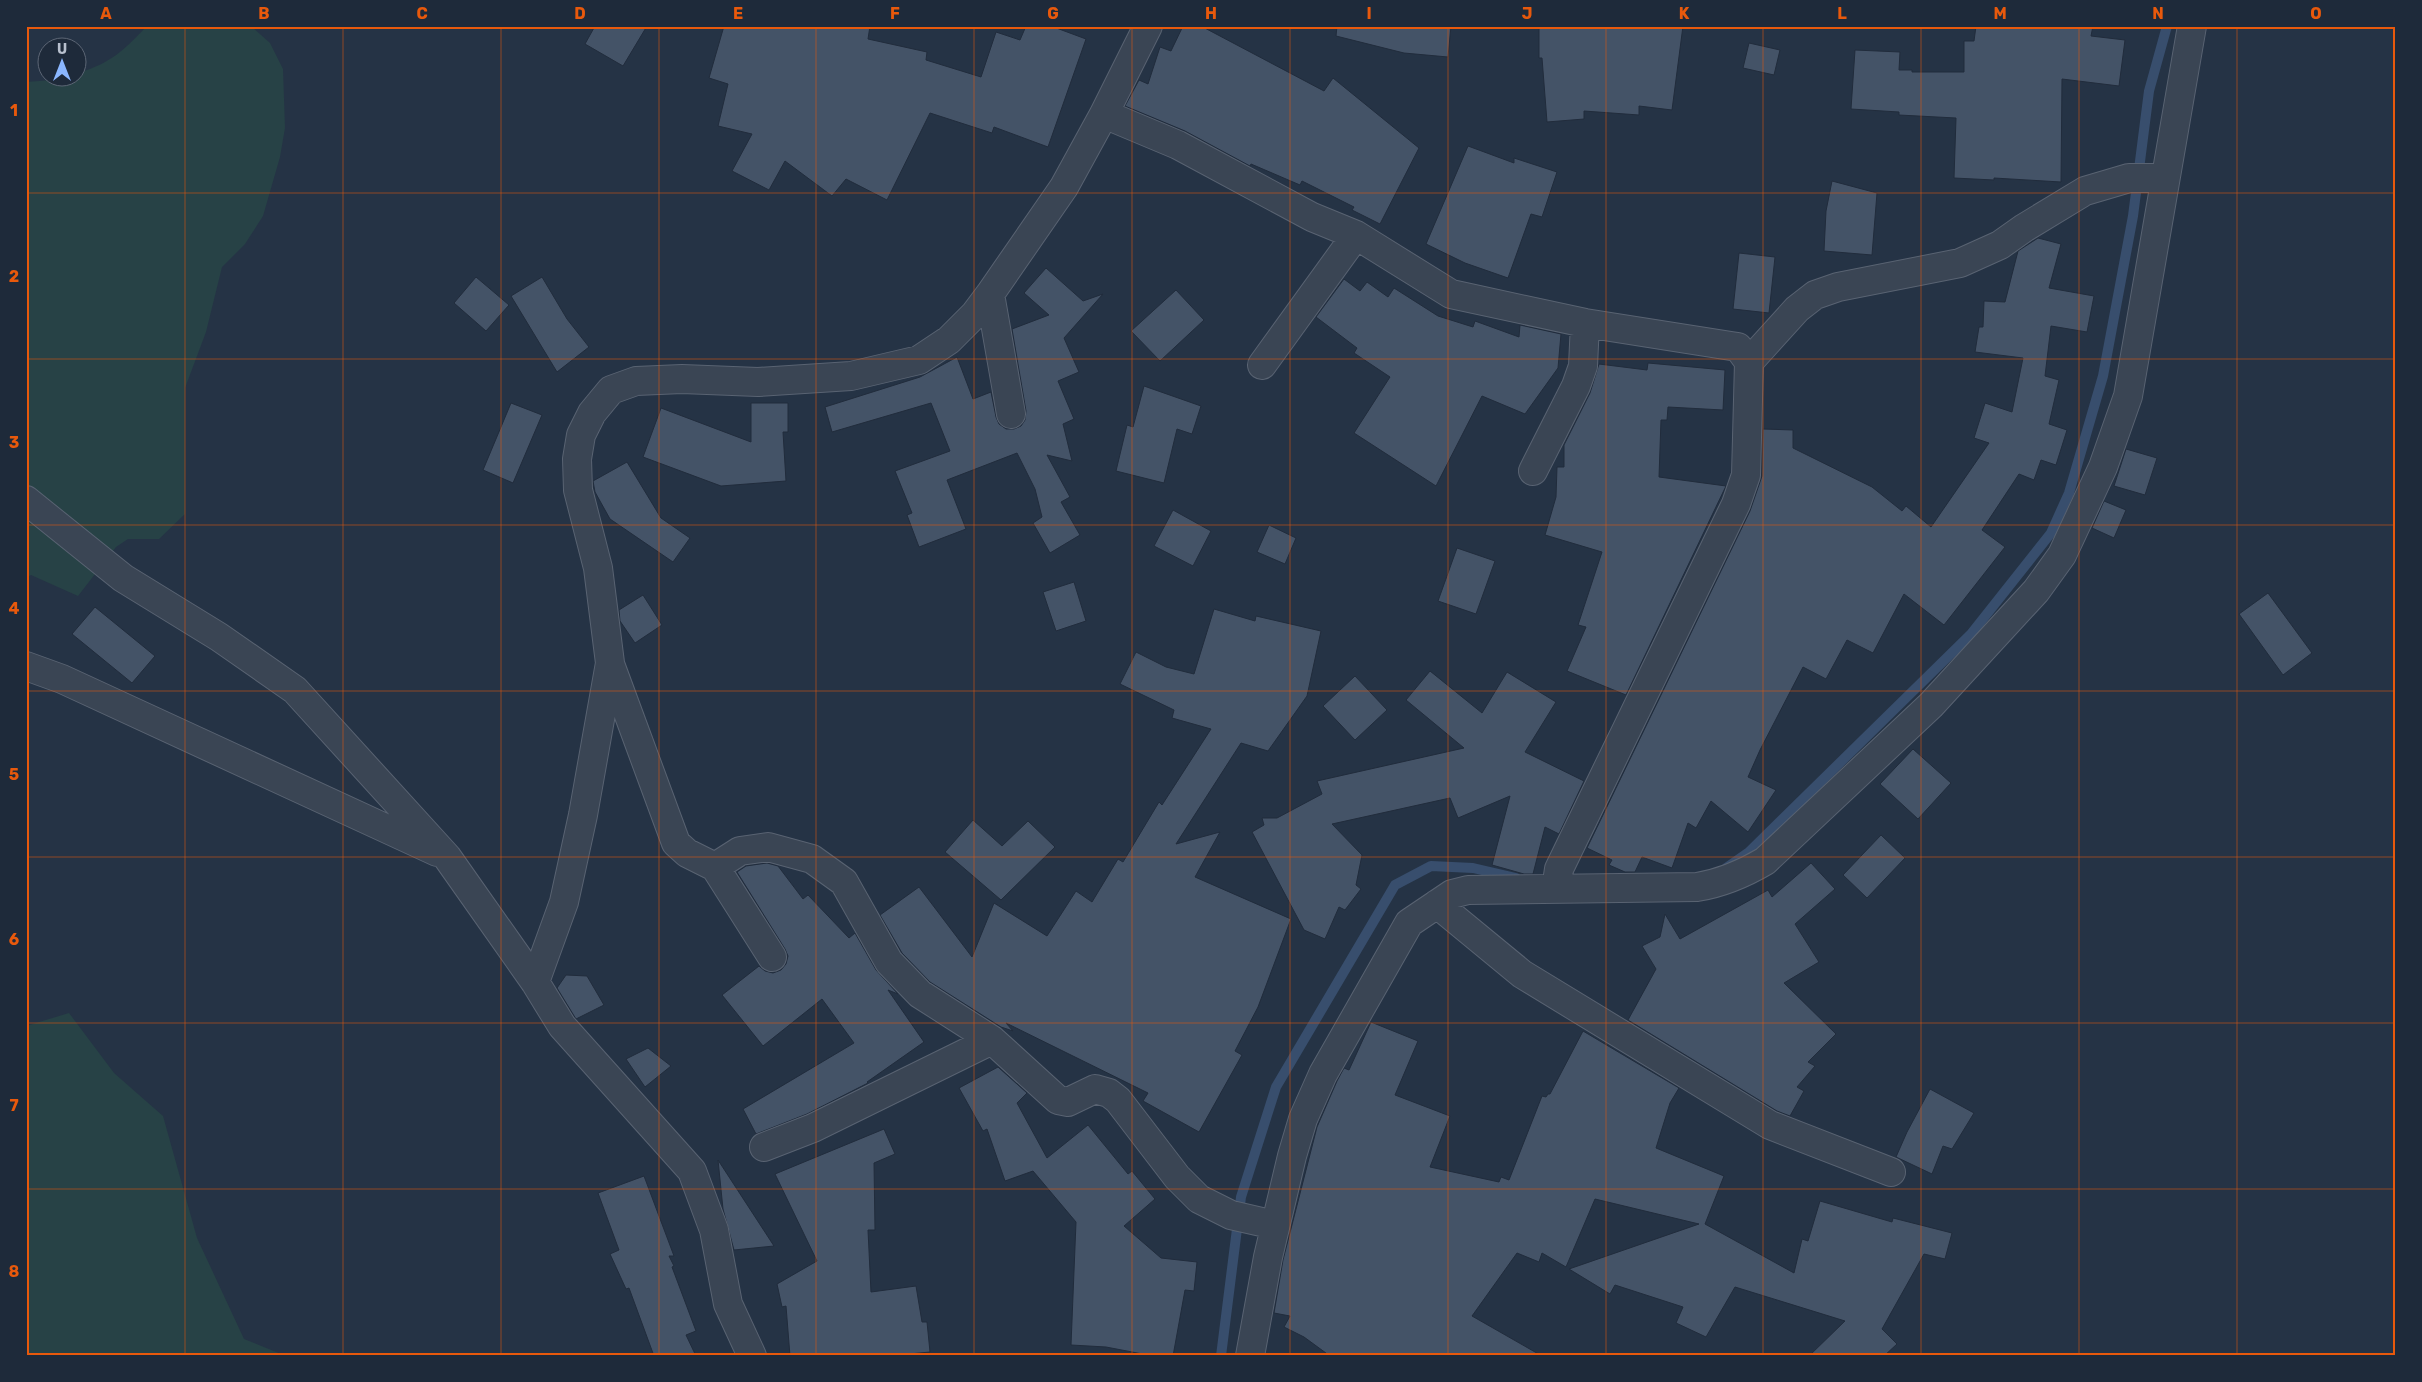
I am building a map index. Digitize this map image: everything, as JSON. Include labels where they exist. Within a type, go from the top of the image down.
[{"type":"street","points":[[772,957],[716,867],[687,853],[676,842],[610,663],[598,568],[578,490],[577,459],[581,436],[592,413],[611,390],[636,381],[682,379],[758,382],[851,376],[918,360],[950,340],[975,314],[990,294],[1064,187],[1104,114],[1148,26]]},
{"type":"street","points":[[1250,1356],[1266,1223],[1303,1119],[1323,1074],[1409,923],[1452,894],[1468,890],[1557,880],[1697,887],[1717,884],[1744,873],[1765,861],[1931,705],[2036,591],[2062,554],[2099,476],[2128,396],[2148,178],[2192,26]]},
{"type":"street","points":[[1104,114],[1178,145],[1312,217],[1356,235],[1451,294],[1585,323],[1738,348],[1749,362],[1746,475],[1736,504],[1557,880]]},
{"type":"street","points":[[1749,362],[1797,309],[1815,295],[1838,287],[1960,263],[2000,245],[2024,228],[2085,192],[2148,178]]},
{"type":"street","points":[[1262,365],[1356,235]]},
{"type":"street","points":[[990,294],[1011,414]]},
{"type":"street","points":[[1533,471],[1576,386],[1583,366],[1585,323]]},
{"type":"street","points":[[26,500],[123,578],[219,637],[295,690],[447,857],[535,982],[562,1026],[692,1171],[714,1230],[728,1304],[752,1356]]},
{"type":"street","points":[[535,982],[564,902],[583,815],[610,663]]},
{"type":"street","points":[[26,666],[62,679],[447,857]]},
{"type":"street","points":[[716,867],[740,851],[768,847],[812,859],[844,882],[889,962],[920,994],[992,1040],[1058,1100],[1068,1102],[1095,1089],[1109,1092],[1118,1100],[1177,1177],[1199,1199],[1231,1215],[1266,1223]]},
{"type":"street","points":[[1437,904],[1522,974],[1770,1125],[1891,1172]]},
{"type":"street","points":[[764,1148],[813,1128],[992,1040]]},
{"type":"green space","points":[[147,26],[251,26],[270,43],[283,69],[285,128],[280,157],[263,216],[245,244],[222,267],[206,332],[185,388],[185,514],[159,539],[128,539],[116,547],[78,596],[31,575],[26,578],[26,82],[38,81],[38,88],[88,88],[88,69],[116,55]]},
{"type":"green space","points":[[69,1013],[114,1073],[163,1116],[197,1238],[244,1339],[286,1356],[26,1356],[26,1026]]},
{"type":"building","points":[[595,26],[647,26],[623,66],[585,44]]},
{"type":"building","points":[[724,26],[870,26],[868,39],[927,52],[926,60],[981,77],[996,32],[1020,40],[1026,26],[1051,26],[1086,39],[1048,147],[994,127],[992,133],[930,113],[887,200],[846,179],[832,196],[785,161],[769,190],[732,171],[752,134],[718,126],[728,84],[709,78]]},
{"type":"building","points":[[1183,26],[1201,26],[1324,91],[1333,78],[1419,148],[1380,224],[1352,210],[1354,207],[1302,181],[1300,185],[1251,164],[1250,166],[1185,131],[1125,106],[1139,80],[1148,84],[1160,47],[1171,51]]},
{"type":"building","points":[[1337,26],[1451,26],[1448,57],[1404,53],[1336,36]]},
{"type":"building","points":[[1539,26],[1683,26],[1672,110],[1639,106],[1639,115],[1584,111],[1584,119],[1547,122],[1542,58],[1539,58]]},
{"type":"building","points":[[1976,26],[2093,26],[2091,36],[2125,40],[2119,86],[2062,79],[2061,182],[1954,178],[1956,118],[1899,115],[1899,112],[1851,109],[1855,50],[1900,52],[1899,70],[1912,70],[1912,72],[1964,72],[1964,41],[1974,41]]},
{"type":"building","points":[[1749,43],[1780,50],[1774,75],[1743,68]]},
{"type":"building","points":[[1468,146],[1514,163],[1514,158],[1557,172],[1542,217],[1531,214],[1508,278],[1465,263],[1426,244]]},
{"type":"building","points":[[1832,181],[1877,193],[1872,255],[1824,251],[1826,211]]},
{"type":"building","points":[[2038,238],[2061,244],[2049,288],[2094,296],[2087,332],[2051,326],[2045,376],[2059,380],[2049,424],[2067,430],[2056,465],[2041,460],[2034,480],[2019,474],[1982,530],[2005,547],[1944,625],[1904,594],[1873,653],[1847,640],[1826,679],[1803,667],[1748,777],[1776,790],[1748,832],[1711,801],[1696,828],[1688,823],[1672,868],[1642,857],[1635,872],[1625,872],[1609,865],[1612,860],[1587,848],[1750,511],[1762,476],[1763,429],[1793,430],[1793,448],[1872,487],[1902,511],[1906,506],[1931,527],[1989,443],[1974,438],[1985,403],[2012,412],[2023,358],[1975,352],[1979,327],[1983,327],[1984,301],[2005,302],[2018,251]]},
{"type":"building","points":[[1739,253],[1775,257],[1769,313],[1733,309]]},
{"type":"building","points":[[1046,268],[1083,301],[1103,294],[1064,338],[1079,372],[1058,381],[1074,419],[1063,424],[1072,461],[1047,455],[1070,497],[1061,502],[1080,535],[1050,553],[1033,523],[1042,517],[1035,489],[1017,453],[947,480],[966,529],[919,547],[907,515],[912,513],[895,471],[950,451],[931,403],[832,432],[825,407],[920,377],[957,357],[973,399],[991,392],[999,424],[1006,429],[1014,429],[1021,426],[1025,420],[1026,411],[1012,329],[1049,315],[1024,293]]},
{"type":"building","points":[[476,277],[509,305],[486,331],[454,303]]},
{"type":"building","points":[[542,277],[567,319],[589,347],[557,372],[511,296]]},
{"type":"building","points":[[1344,279],[1360,291],[1367,282],[1388,297],[1394,288],[1438,316],[1473,327],[1475,321],[1519,337],[1520,325],[1561,334],[1558,368],[1525,414],[1482,396],[1436,486],[1354,433],[1390,377],[1354,353],[1357,348],[1316,317]]},
{"type":"building","points":[[1176,290],[1204,320],[1160,361],[1131,331]]},
{"type":"building","points":[[1648,363],[1725,370],[1723,410],[1668,407],[1667,420],[1661,420],[1659,477],[1726,486],[1626,695],[1567,671],[1586,627],[1578,625],[1602,552],[1545,535],[1556,497],[1557,467],[1564,467],[1564,445],[1590,393],[1599,364],[1647,370]]},
{"type":"building","points":[[1144,386],[1201,406],[1192,434],[1177,429],[1164,483],[1116,471],[1127,425],[1133,427]]},
{"type":"building","points":[[511,403],[542,415],[513,483],[483,470]]},
{"type":"building","points":[[751,403],[788,403],[788,432],[783,432],[786,481],[721,486],[643,457],[661,408],[751,442]]},
{"type":"building","points":[[2126,449],[2157,458],[2145,495],[2114,486]]},
{"type":"building","points":[[627,462],[661,518],[690,538],[673,562],[610,519],[595,492],[593,481]]},
{"type":"building","points":[[2104,501],[2126,510],[2114,538],[2092,528]]},
{"type":"building","points":[[1173,510],[1211,531],[1193,566],[1154,546]]},
{"type":"building","points":[[1269,525],[1296,538],[1285,564],[1257,552]]},
{"type":"building","points":[[1457,548],[1495,561],[1476,614],[1438,601]]},
{"type":"building","points":[[1074,582],[1086,621],[1056,631],[1043,592]]},
{"type":"building","points":[[2268,593],[2312,653],[2283,675],[2239,614]]},
{"type":"building","points":[[643,595],[662,625],[635,643],[620,621],[619,610]]},
{"type":"building","points":[[95,607],[155,656],[132,683],[72,634]]},
{"type":"building","points":[[1214,609],[1255,621],[1256,616],[1321,631],[1307,696],[1268,751],[1241,743],[1176,844],[1220,832],[1195,877],[1291,919],[1258,1007],[1235,1051],[1242,1055],[1199,1132],[1143,1101],[1148,1093],[1006,1023],[1013,1031],[1001,1027],[930,982],[902,953],[880,915],[919,887],[972,957],[994,903],[1047,936],[1076,891],[1092,902],[1118,859],[1123,862],[1159,802],[1162,805],[1211,729],[1172,718],[1174,710],[1120,684],[1136,652],[1166,667],[1194,674]]},
{"type":"building","points":[[1430,671],[1482,713],[1507,672],[1556,702],[1525,752],[1584,781],[1559,834],[1545,827],[1533,874],[1524,874],[1492,865],[1510,796],[1458,818],[1450,798],[1332,824],[1362,855],[1356,885],[1361,889],[1345,910],[1339,907],[1325,939],[1304,930],[1252,832],[1264,825],[1262,818],[1277,818],[1322,794],[1317,781],[1464,748],[1406,700]]},
{"type":"building","points":[[1355,676],[1387,710],[1355,740],[1323,706]]},
{"type":"building","points":[[1913,749],[1951,783],[1918,819],[1880,784]]},
{"type":"building","points":[[973,820],[1002,846],[1028,821],[1055,847],[1001,900],[945,852]]},
{"type":"building","points":[[1881,835],[1905,858],[1867,898],[1843,875]]},
{"type":"building","points":[[767,863],[778,866],[803,899],[808,895],[849,938],[855,933],[876,970],[898,994],[888,990],[924,1042],[868,1083],[807,1114],[756,1134],[743,1109],[854,1043],[822,999],[763,1046],[722,995],[759,966],[765,971],[773,973],[781,970],[786,964],[788,956],[785,949],[737,872],[746,866]]},
{"type":"building","points":[[1811,863],[1835,889],[1795,924],[1819,962],[1784,983],[1836,1034],[1808,1062],[1815,1066],[1797,1087],[1804,1091],[1790,1116],[1777,1111],[1628,1020],[1656,969],[1642,946],[1660,937],[1665,914],[1680,939],[1768,890],[1772,897]]},
{"type":"building","points":[[566,975],[587,976],[604,1005],[576,1019],[557,988]]},
{"type":"building","points":[[1371,1022],[1418,1041],[1395,1095],[1450,1116],[1430,1167],[1499,1182],[1501,1177],[1509,1180],[1542,1096],[1546,1097],[1550,1094],[1583,1031],[1679,1088],[1670,1103],[1656,1148],[1724,1176],[1705,1224],[1794,1273],[1802,1239],[1808,1241],[1820,1201],[1892,1222],[1893,1218],[1952,1233],[1945,1259],[1924,1254],[1882,1329],[1897,1344],[1884,1356],[1809,1356],[1845,1321],[1735,1287],[1706,1337],[1676,1323],[1683,1307],[1615,1285],[1610,1294],[1569,1269],[1699,1224],[1595,1199],[1566,1267],[1542,1253],[1539,1262],[1517,1253],[1472,1316],[1542,1356],[1330,1356],[1304,1337],[1284,1327],[1290,1316],[1274,1313],[1283,1260],[1317,1127],[1337,1081],[1344,1068],[1349,1070]]},
{"type":"building","points":[[648,1048],[671,1066],[645,1087],[626,1059]]},
{"type":"building","points":[[998,1067],[1027,1093],[1017,1103],[1047,1158],[1088,1125],[1128,1174],[1132,1171],[1155,1199],[1124,1226],[1161,1258],[1197,1262],[1194,1291],[1185,1290],[1173,1356],[1153,1356],[1106,1347],[1071,1345],[1076,1222],[1033,1171],[1005,1181],[987,1129],[983,1131],[959,1088]]},
{"type":"building","points":[[1930,1089],[1974,1113],[1952,1149],[1943,1146],[1932,1174],[1896,1157]]},
{"type":"building","points":[[884,1129],[895,1154],[874,1163],[875,1230],[868,1230],[871,1292],[916,1286],[922,1322],[927,1322],[930,1352],[888,1356],[790,1356],[786,1306],[782,1307],[777,1284],[817,1261],[775,1174]]},
{"type":"building","points":[[718,1160],[774,1246],[734,1250],[723,1209]]},
{"type":"building","points":[[644,1176],[674,1256],[669,1256],[674,1266],[672,1267],[696,1331],[686,1335],[696,1356],[654,1356],[629,1288],[626,1289],[610,1254],[619,1250],[598,1193]]},
{"type":"waterway","points":[[1726,868],[1749,852],[1971,634],[2051,533],[2069,493],[2103,376],[2133,216],[2149,91],[2167,26]]},
{"type":"waterway","points":[[1221,1356],[1241,1197],[1276,1087],[1395,885],[1431,866],[1473,868],[1516,878]]}]
